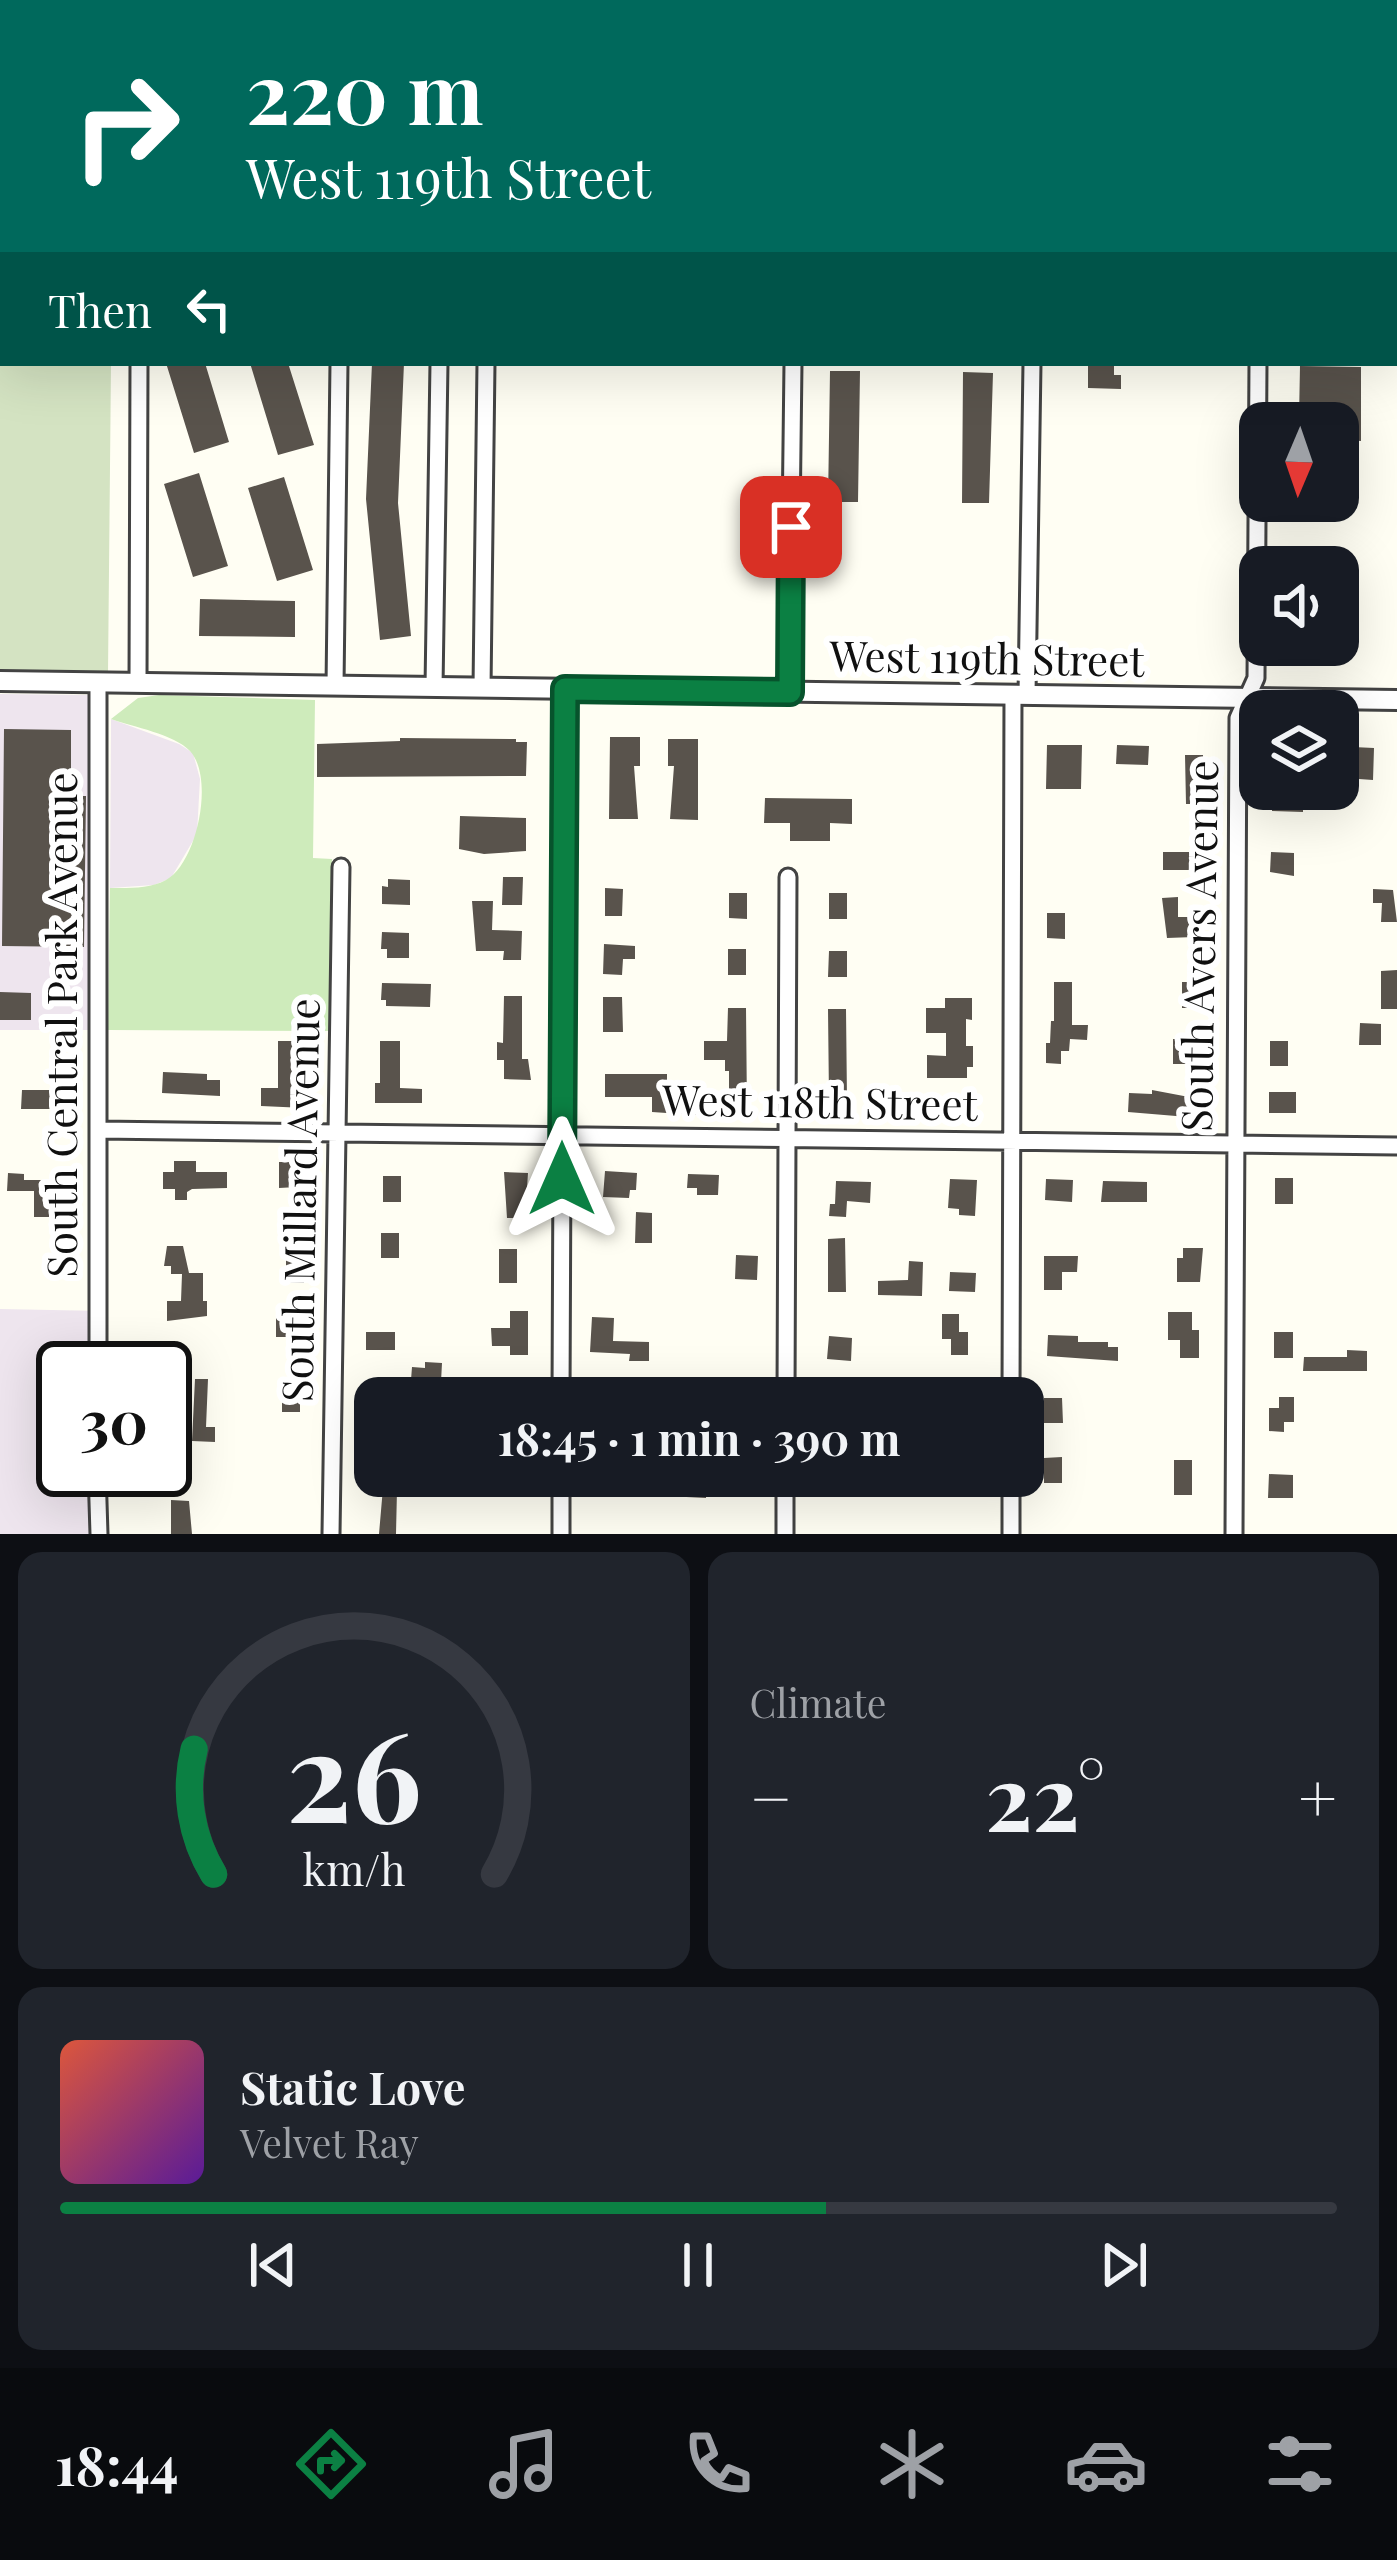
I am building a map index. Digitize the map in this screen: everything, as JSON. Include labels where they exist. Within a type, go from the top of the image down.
[{"type":"street","points":[[138,683],[139,366]]},
{"type":"street","points":[[335,686],[339,366]]},
{"type":"street","points":[[434,687],[439,366]]},
{"type":"street","points":[[482,688],[486,366]]},
{"type":"street","points":[[790,692],[793,366]]},
{"type":"street","points":[[1011,1377],[1011,1141],[1031,366]]},
{"type":"street","name":"South Avers Avenue","points":[[1250,690],[1256,678],[1258,366]]},
{"type":"street","name":"West 119th Street","points":[[0,681],[1239,698]]},
{"type":"street","name":"South Central Park Avenue","points":[[98,682],[98,1341]]},
{"type":"street","points":[[561,1377],[565,689]]},
{"type":"street","name":"West 119th Street","points":[[1359,699],[1397,700]]},
{"type":"street","name":"South Avers Avenue","points":[[1234,1534],[1239,716]]},
{"type":"street","name":"South Millard Avenue","points":[[331,1534],[341,867]]},
{"type":"street","points":[[786,1377],[788,877]]},
{"type":"street","name":"West 118th Street","points":[[99,1130],[1397,1145]]},
{"type":"street","points":[[98,1497],[99,1534]]},
{"type":"street","points":[[561,1497],[561,1534]]},
{"type":"street","points":[[784,1534],[785,1497]]},
{"type":"street","points":[[1011,1497],[1011,1534]]},
{"type":"shaded area","points":[[0,694],[90,695],[90,1030],[0,1030]]},
{"type":"shaded area","points":[[111,719],[193,753],[200,779],[197,834],[171,878],[154,885],[110,888]]},
{"type":"shaded area","points":[[0,1309],[103,1311],[103,1341],[36,1341],[36,1497],[102,1497],[102,1534],[0,1534]]},
{"type":"green space","points":[[0,366],[111,366],[108,674],[0,672]]},
{"type":"green space","points":[[138,698],[315,700],[313,858],[332,859],[329,1031],[108,1030],[110,888],[166,880],[186,856],[199,819],[201,780],[190,751],[164,736],[111,719]]},
{"type":"building","points":[[167,366],[206,366],[229,442],[194,453]]},
{"type":"building","points":[[251,366],[289,366],[314,445],[278,455]]},
{"type":"building","points":[[372,366],[404,366],[398,503],[411,636],[380,640],[366,499]]},
{"type":"building","points":[[1088,366],[1114,366],[1114,375],[1121,375],[1121,389],[1088,388]]},
{"type":"building","points":[[1300,366],[1361,367],[1361,441],[1359,402],[1299,402]]},
{"type":"building","points":[[830,371],[860,371],[858,502],[828,502]]},
{"type":"building","points":[[963,372],[993,373],[989,503],[962,503]]},
{"type":"building","points":[[199,473],[228,566],[193,577],[164,484]]},
{"type":"building","points":[[284,477],[313,570],[277,581],[248,488]]},
{"type":"building","points":[[200,599],[295,601],[295,637],[199,636]]},
{"type":"building","points":[[4,729],[71,730],[71,796],[86,796],[84,947],[2,946]]},
{"type":"building","points":[[610,737],[640,737],[640,766],[634,766],[638,819],[609,819]]},
{"type":"building","points":[[400,738],[527,742],[526,776],[317,777],[317,744]]},
{"type":"building","points":[[668,739],[698,739],[698,820],[670,819],[674,766],[668,766]]},
{"type":"building","points":[[1047,745],[1082,745],[1081,789],[1046,789]]},
{"type":"building","points":[[1117,745],[1149,746],[1148,765],[1116,764]]},
{"type":"building","points":[[1359,747],[1374,748],[1373,780],[1359,779]]},
{"type":"building","points":[[1185,755],[1203,755],[1204,804],[1186,804]]},
{"type":"building","points":[[765,798],[852,799],[852,824],[830,823],[830,841],[790,841],[790,823],[764,823]]},
{"type":"building","points":[[460,816],[526,818],[526,851],[484,854],[459,849]]},
{"type":"building","points":[[1163,852],[1200,852],[1200,870],[1163,870]]},
{"type":"building","points":[[1271,852],[1294,853],[1294,876],[1270,872]]},
{"type":"building","points":[[503,877],[523,877],[522,905],[502,905]]},
{"type":"building","points":[[388,879],[410,880],[410,905],[382,904],[382,886],[388,887]]},
{"type":"building","points":[[605,888],[623,889],[622,916],[605,916]]},
{"type":"building","points":[[1373,889],[1393,890],[1397,922],[1381,922],[1382,903],[1373,903]]},
{"type":"building","points":[[729,893],[747,893],[747,919],[729,918]]},
{"type":"building","points":[[829,893],[847,893],[847,919],[829,919]]},
{"type":"building","points":[[1178,897],[1178,917],[1193,917],[1194,937],[1167,938],[1162,898]]},
{"type":"building","points":[[472,901],[493,901],[492,930],[522,931],[521,960],[503,960],[504,951],[476,951]]},
{"type":"building","points":[[1047,913],[1065,913],[1065,939],[1047,938]]},
{"type":"building","points":[[382,932],[409,933],[409,958],[387,958],[387,949],[381,949]]},
{"type":"building","points":[[604,944],[635,946],[635,959],[623,959],[622,975],[603,974]]},
{"type":"building","points":[[728,949],[746,949],[746,975],[728,975]]},
{"type":"building","points":[[829,951],[847,951],[847,977],[828,977]]},
{"type":"building","points":[[1397,970],[1397,1009],[1381,1009],[1381,971]]},
{"type":"building","points":[[1054,982],[1072,982],[1072,1025],[1088,1025],[1087,1040],[1070,1039],[1069,1051],[1061,1051],[1061,1064],[1046,1063],[1046,1043],[1050,1043],[1054,1021]]},
{"type":"building","points":[[1182,982],[1200,982],[1200,1008],[1182,1008]]},
{"type":"building","points":[[382,983],[431,984],[430,1007],[386,1006],[386,1000],[381,1000]]},
{"type":"building","points":[[0,992],[31,993],[31,1020],[0,1020]]},
{"type":"building","points":[[504,996],[522,996],[522,1059],[528,1059],[531,1080],[504,1079],[504,1060],[497,1060],[497,1042],[503,1043]]},
{"type":"building","points":[[603,997],[622,997],[623,1032],[603,1032]]},
{"type":"building","points":[[945,998],[972,998],[966,1046],[973,1046],[973,1067],[967,1067],[967,1078],[927,1078],[927,1055],[946,1056],[946,1033],[926,1033],[926,1008],[945,1008]]},
{"type":"building","points":[[728,1008],[746,1008],[747,1111],[729,1111],[725,1060],[704,1060],[704,1041],[727,1041]]},
{"type":"building","points":[[828,1009],[846,1009],[847,1100],[829,1099]]},
{"type":"building","points":[[1360,1023],[1381,1024],[1381,1045],[1359,1045]]},
{"type":"building","points":[[1173,1039],[1191,1039],[1191,1064],[1173,1064]]},
{"type":"building","points":[[278,1041],[300,1041],[305,1108],[261,1106],[261,1088],[278,1088]]},
{"type":"building","points":[[380,1041],[400,1041],[400,1088],[422,1089],[422,1103],[375,1103]]},
{"type":"building","points":[[1270,1041],[1288,1041],[1288,1066],[1270,1066]]},
{"type":"building","points":[[163,1072],[207,1074],[207,1080],[220,1080],[220,1096],[162,1093]]},
{"type":"building","points":[[605,1074],[667,1074],[667,1099],[696,1099],[696,1115],[652,1112],[652,1097],[605,1097]]},
{"type":"building","points":[[22,1090],[55,1090],[55,1109],[21,1109]]},
{"type":"building","points":[[1152,1090],[1189,1097],[1188,1117],[1128,1112],[1129,1093],[1152,1094]]},
{"type":"building","points":[[1269,1092],[1296,1092],[1296,1113],[1269,1113]]},
{"type":"building","points":[[174,1161],[196,1161],[196,1172],[227,1172],[227,1188],[192,1189],[187,1200],[175,1200],[175,1189],[163,1189],[163,1172],[174,1172]]},
{"type":"building","points":[[279,1162],[297,1162],[297,1187],[279,1188]]},
{"type":"building","points":[[605,1171],[637,1173],[636,1190],[630,1190],[629,1198],[603,1197]]},
{"type":"building","points":[[504,1172],[528,1173],[525,1218],[507,1218]]},
{"type":"building","points":[[8,1173],[24,1174],[24,1180],[56,1180],[55,1217],[34,1217],[34,1191],[7,1191]]},
{"type":"building","points":[[688,1174],[719,1175],[718,1195],[697,1195],[697,1188],[687,1188]]},
{"type":"building","points":[[383,1176],[401,1176],[401,1202],[383,1202]]},
{"type":"building","points":[[1275,1178],[1293,1178],[1293,1204],[1275,1204]]},
{"type":"building","points":[[950,1179],[977,1180],[975,1216],[948,1208]]},
{"type":"building","points":[[1046,1179],[1073,1180],[1072,1202],[1045,1200]]},
{"type":"building","points":[[836,1181],[871,1182],[870,1203],[847,1201],[846,1217],[829,1216]]},
{"type":"building","points":[[1103,1181],[1147,1182],[1147,1202],[1101,1202]]},
{"type":"building","points":[[636,1212],[652,1213],[652,1243],[635,1243]]},
{"type":"building","points":[[381,1233],[399,1233],[399,1258],[381,1258]]},
{"type":"building","points":[[845,1238],[846,1292],[828,1292],[828,1239]]},
{"type":"building","points":[[167,1246],[183,1246],[189,1273],[203,1273],[207,1316],[167,1321],[167,1301],[181,1301],[182,1274],[171,1274],[171,1266],[164,1266]]},
{"type":"building","points":[[1183,1248],[1203,1248],[1200,1282],[1177,1282],[1177,1258],[1183,1258]]},
{"type":"building","points":[[499,1249],[517,1249],[517,1283],[499,1283]]},
{"type":"building","points":[[736,1255],[758,1256],[757,1280],[735,1279]]},
{"type":"building","points":[[1044,1256],[1078,1256],[1077,1272],[1062,1272],[1062,1290],[1044,1290]]},
{"type":"building","points":[[286,1257],[304,1257],[304,1283],[286,1282]]},
{"type":"building","points":[[909,1261],[923,1262],[922,1296],[878,1295],[878,1281],[908,1280]]},
{"type":"building","points":[[950,1272],[976,1273],[975,1292],[949,1291]]},
{"type":"building","points":[[510,1311],[528,1311],[528,1355],[510,1355],[510,1346],[492,1346],[491,1328],[510,1328]]},
{"type":"building","points":[[276,1312],[294,1312],[294,1337],[276,1337]]},
{"type":"building","points":[[1168,1312],[1192,1312],[1192,1330],[1199,1330],[1199,1358],[1180,1358],[1180,1340],[1168,1340]]},
{"type":"building","points":[[942,1314],[959,1314],[959,1332],[968,1332],[968,1355],[951,1355],[951,1339],[942,1339]]},
{"type":"building","points":[[592,1317],[614,1318],[613,1341],[649,1342],[649,1361],[629,1361],[630,1354],[590,1352]]},
{"type":"building","points":[[366,1332],[395,1332],[395,1350],[366,1350]]},
{"type":"building","points":[[1274,1332],[1293,1332],[1293,1358],[1274,1358]]},
{"type":"building","points":[[1048,1335],[1108,1342],[1108,1347],[1118,1347],[1118,1361],[1047,1356]]},
{"type":"building","points":[[829,1336],[852,1338],[851,1361],[827,1359]]},
{"type":"building","points":[[1347,1350],[1367,1351],[1367,1371],[1303,1371],[1304,1357],[1347,1357]]},
{"type":"building","points":[[425,1362],[442,1363],[441,1377],[411,1377],[412,1367],[425,1368]]},
{"type":"building","points":[[195,1379],[208,1379],[206,1427],[215,1427],[215,1442],[192,1441]]},
{"type":"building","points":[[282,1379],[300,1379],[300,1412],[282,1412]]},
{"type":"building","points":[[1279,1397],[1294,1397],[1294,1422],[1284,1422],[1284,1432],[1269,1431],[1269,1408],[1279,1408]]},
{"type":"building","points":[[1044,1398],[1062,1398],[1063,1423],[1044,1423]]},
{"type":"building","points":[[1062,1457],[1062,1483],[1044,1483],[1044,1458]]},
{"type":"building","points":[[1174,1460],[1192,1460],[1192,1495],[1174,1495]]},
{"type":"building","points":[[1269,1474],[1293,1475],[1293,1498],[1268,1498]]},
{"type":"building","points":[[382,1497],[397,1497],[396,1534],[379,1534]]},
{"type":"building","points":[[171,1500],[189,1501],[192,1534],[171,1534]]},
{"type":"route","points":[[562,1179],[565,689],[790,692],[791,527]]}]
